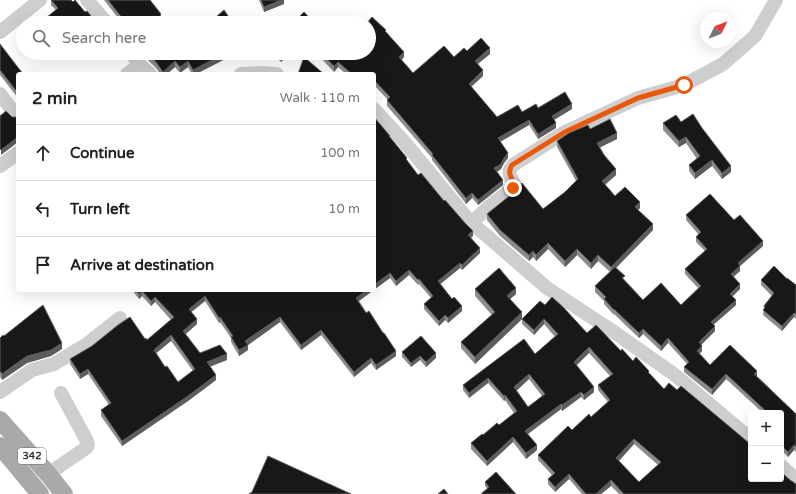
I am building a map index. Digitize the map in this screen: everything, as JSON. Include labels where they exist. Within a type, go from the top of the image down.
[{"type":"main road","name":"342","points":[[0,420],[64,494]]},
{"type":"main road","name":"342","points":[[0,446],[40,494]]},
{"type":"street","points":[[20,16],[40,0]]},
{"type":"street","points":[[87,0],[101,16]]},
{"type":"street","points":[[471,223],[513,188],[514,184],[509,173],[512,165],[565,132],[638,98],[684,85],[723,64],[755,36],[776,0]]},
{"type":"street","points":[[0,32],[16,19]]},
{"type":"street","points":[[134,72],[145,69],[137,60]]},
{"type":"street","points":[[2,101],[15,114]]},
{"type":"street","points":[[376,112],[407,145],[471,223],[547,288],[611,330],[675,375],[748,437]]},
{"type":"street","points":[[0,166],[16,154]]},
{"type":"street","points":[[0,392],[32,370],[54,364],[87,344],[120,318]]},
{"type":"street","points":[[48,474],[86,448],[88,445],[60,393]]},
{"type":"street","points":[[784,469],[796,479]]},
{"type":"building","points":[[51,0],[71,0],[73,2],[75,0],[85,12],[87,11],[91,16],[48,16],[58,8]]},
{"type":"building","points":[[108,0],[150,0],[161,14],[161,16],[121,16]]},
{"type":"building","points":[[261,0],[281,0],[264,7]]},
{"type":"building","points":[[224,10],[228,16],[217,16]]},
{"type":"building","points":[[304,12],[308,16],[300,16]]},
{"type":"building","points":[[376,21],[386,30],[385,31],[404,52],[399,57],[413,73],[444,46],[454,57],[464,48],[467,51],[481,38],[490,48],[475,61],[483,70],[469,84],[497,117],[518,105],[522,112],[536,104],[538,108],[565,92],[572,104],[552,116],[556,123],[538,134],[529,120],[498,138],[508,153],[501,164],[494,168],[503,180],[478,200],[472,193],[466,198],[432,155],[433,154],[387,100],[390,97],[376,82],[376,72],[350,72],[338,62],[334,66],[328,60],[376,60]]},
{"type":"building","points":[[0,44],[21,72],[16,72],[16,90],[0,70]]},
{"type":"building","points":[[154,60],[212,60],[193,70],[188,61],[180,67],[175,61],[163,72]]},
{"type":"building","points":[[303,60],[308,60],[322,72],[299,72]]},
{"type":"building","points":[[6,111],[12,117],[16,117],[16,139],[1,150],[0,149],[0,116]]},
{"type":"building","points":[[693,114],[731,166],[722,173],[712,160],[695,173],[689,165],[700,156],[686,137],[679,141],[663,123],[676,115],[681,122]]},
{"type":"building","points":[[376,119],[407,158],[406,159],[418,175],[421,173],[444,201],[445,200],[473,231],[468,235],[480,248],[462,265],[460,263],[438,281],[452,299],[454,297],[462,306],[448,318],[445,315],[439,321],[424,304],[433,296],[419,279],[418,280],[409,270],[396,281],[390,273],[376,284]]},
{"type":"building","points":[[610,119],[617,133],[597,143],[604,155],[616,169],[602,181],[615,196],[625,187],[640,202],[635,207],[653,224],[611,267],[598,255],[591,263],[577,249],[565,261],[548,243],[536,255],[533,251],[529,255],[500,230],[487,214],[518,189],[522,183],[543,209],[565,192],[578,179],[557,141],[569,133],[588,125],[590,129]]},
{"type":"building","points":[[710,194],[734,220],[740,215],[763,241],[738,263],[740,266],[731,274],[740,284],[730,294],[736,300],[711,322],[715,326],[699,342],[702,346],[697,351],[710,365],[730,345],[757,371],[754,374],[796,414],[796,447],[794,445],[788,452],[784,448],[784,410],[765,410],[726,374],[712,389],[684,367],[689,362],[668,338],[661,346],[643,329],[639,333],[614,310],[604,299],[606,297],[595,286],[615,267],[625,276],[622,278],[643,300],[661,283],[681,305],[701,286],[685,269],[707,249],[696,237],[701,232],[686,215]]},
{"type":"building","points":[[774,266],[787,279],[796,285],[796,314],[794,313],[782,326],[763,310],[765,308],[764,306],[774,293],[761,280]]},
{"type":"building","points":[[499,268],[516,288],[507,296],[522,312],[475,357],[461,342],[495,312],[475,289]]},
{"type":"building","points":[[143,292],[364,292],[356,298],[366,313],[369,311],[396,351],[376,365],[371,358],[354,372],[321,330],[301,345],[280,317],[245,341],[248,345],[239,350],[231,337],[233,336],[205,296],[189,309],[197,319],[183,331],[200,353],[220,345],[227,354],[207,362],[216,375],[122,441],[101,410],[111,403],[88,369],[80,374],[70,359],[92,346],[130,317],[147,340],[174,317],[155,297],[151,301]],"holes":[[[171,335],[195,369],[178,382],[167,366],[165,367],[154,350]]]},
{"type":"building","points":[[552,297],[587,333],[596,325],[621,351],[622,349],[633,361],[636,357],[664,389],[669,383],[677,390],[681,386],[748,442],[748,482],[784,482],[784,475],[796,484],[796,494],[624,494],[611,480],[596,494],[586,494],[569,474],[555,487],[548,479],[555,473],[538,455],[568,426],[572,430],[589,414],[591,417],[610,400],[598,385],[613,374],[589,347],[574,362],[594,387],[584,395],[581,392],[562,405],[561,404],[525,431],[537,445],[526,453],[513,437],[487,461],[471,443],[497,423],[499,425],[517,411],[505,395],[504,396],[488,378],[469,393],[463,385],[524,339],[535,354],[558,334],[544,319],[534,330],[522,319],[540,301],[545,305]],"holes":[[[529,374],[545,394],[528,407],[514,387]],[[634,439],[661,462],[639,482],[616,458]]]},
{"type":"building","points":[[43,305],[62,343],[51,350],[27,356],[2,374],[0,371],[0,338]]},
{"type":"building","points":[[421,336],[436,353],[426,362],[420,356],[411,363],[402,352]]},
{"type":"building","points":[[268,456],[351,494],[249,494],[252,492]]},
{"type":"building","points":[[496,472],[516,494],[481,494],[489,487],[485,482]]},
{"type":"building","points":[[444,489],[448,494],[438,494]]},
{"type":"route","points":[[513,188],[514,184],[509,173],[512,165],[565,132],[638,98],[684,85]]}]
